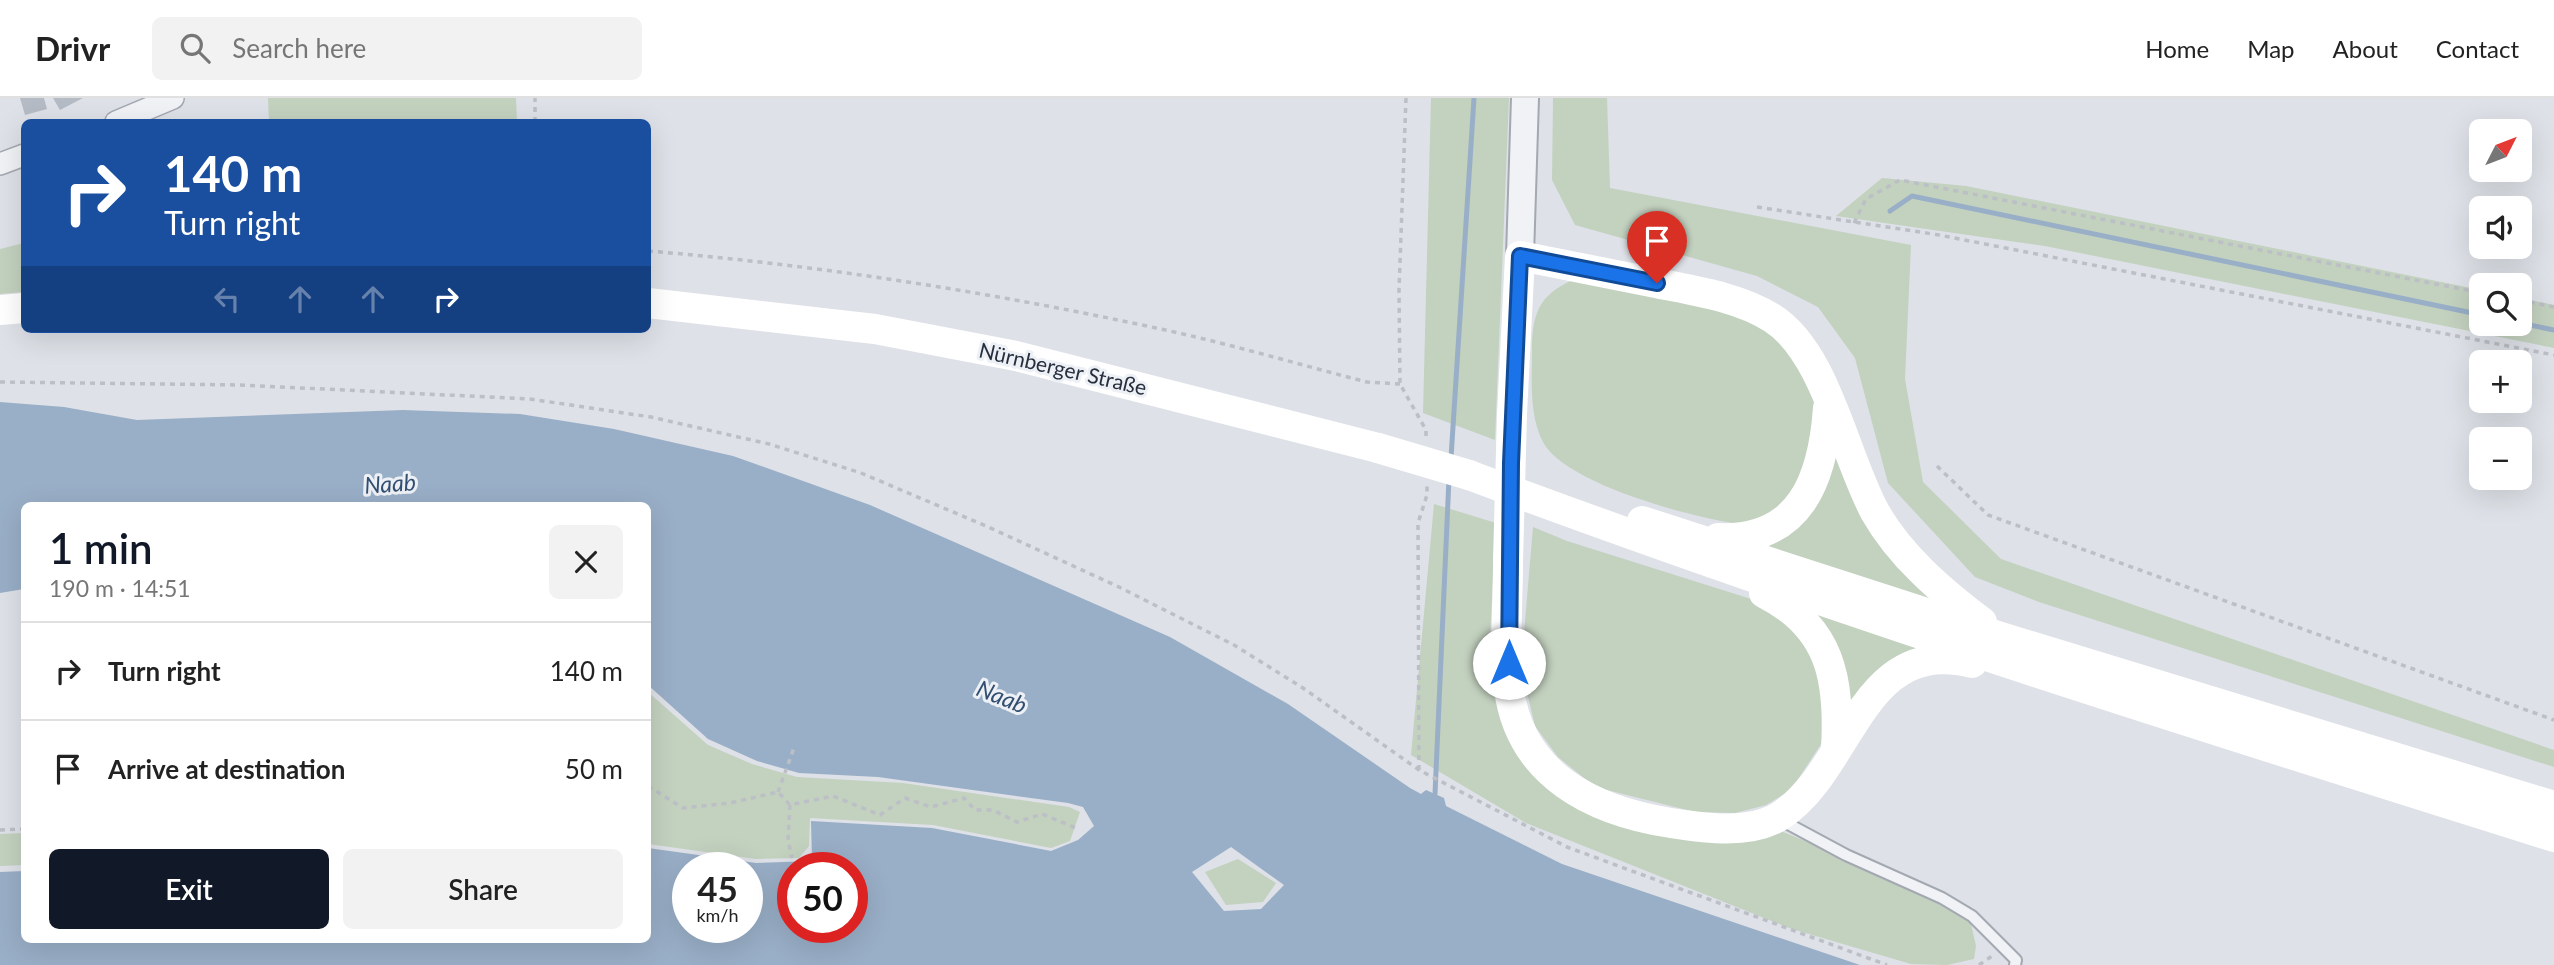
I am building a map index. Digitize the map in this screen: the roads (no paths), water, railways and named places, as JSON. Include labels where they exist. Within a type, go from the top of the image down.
[{"type":"main road","points":[[2001,636],[1933,582],[1888,531],[1865,492],[1818,372],[1796,338],[1774,319],[1752,307],[1705,293],[1520,256],[1508,561],[1509,688],[1524,735],[1542,764],[1567,789],[1595,803],[1661,821],[1707,829],[1742,827],[1777,818],[1812,788],[1825,771],[1836,748],[1885,682],[1918,663],[1939,659],[1966,662],[2098,695]]},
{"type":"main road","name":"Nürnberger Straße","points":[[651,303],[751,312],[875,329],[1016,356],[1378,448],[1469,475]]},
{"type":"main road","points":[[0,310],[21,308]]},
{"type":"main road","points":[[1700,537],[1734,539],[1754,536],[1773,529],[1790,516],[1807,497],[1817,475],[1829,404]]},
{"type":"main road","points":[[1469,475],[1565,498],[1700,537],[2001,636],[2554,806]]},
{"type":"main road","points":[[1469,475],[1668,550],[2098,695],[2554,837]]},
{"type":"main road","points":[[1668,550],[1774,598],[1806,623],[1819,641],[1834,674],[1838,713],[1836,748]]},
{"type":"street","points":[[123,119],[173,98]]},
{"type":"street","points":[[1520,256],[1525,98]]},
{"type":"street","points":[[0,164],[21,156]]},
{"type":"lane","points":[[1777,818],[1846,855],[1942,898],[1972,916],[2016,960],[2015,965]]},
{"type":"water","name":"Naab","points":[[0,402],[64,407],[137,420],[403,410],[520,414],[614,429],[733,456],[870,505],[1170,637],[1288,704],[1410,788],[1421,794],[1426,790],[1444,798],[1446,806],[1562,864],[1860,965],[0,965],[0,872],[21,871],[21,943],[651,943],[651,848],[677,852],[672,852],[672,943],[763,943],[763,863],[777,862],[777,943],[868,943],[868,852],[812,852],[811,821],[932,828],[1051,851],[1078,840],[1094,826],[1083,807],[1068,803],[878,777],[799,773],[757,761],[708,739],[651,688],[651,502],[21,502],[21,590],[0,593]],"holes":[[[1231,847],[1284,885],[1261,909],[1224,911],[1192,872]]]},
{"type":"waterway","points":[[1451,458],[1474,98]]},
{"type":"waterway","points":[[1890,211],[1912,196],[2469,312]]},
{"type":"waterway","points":[[2532,325],[2554,330]]},
{"type":"waterway","points":[[1435,794],[1449,478]]}]
